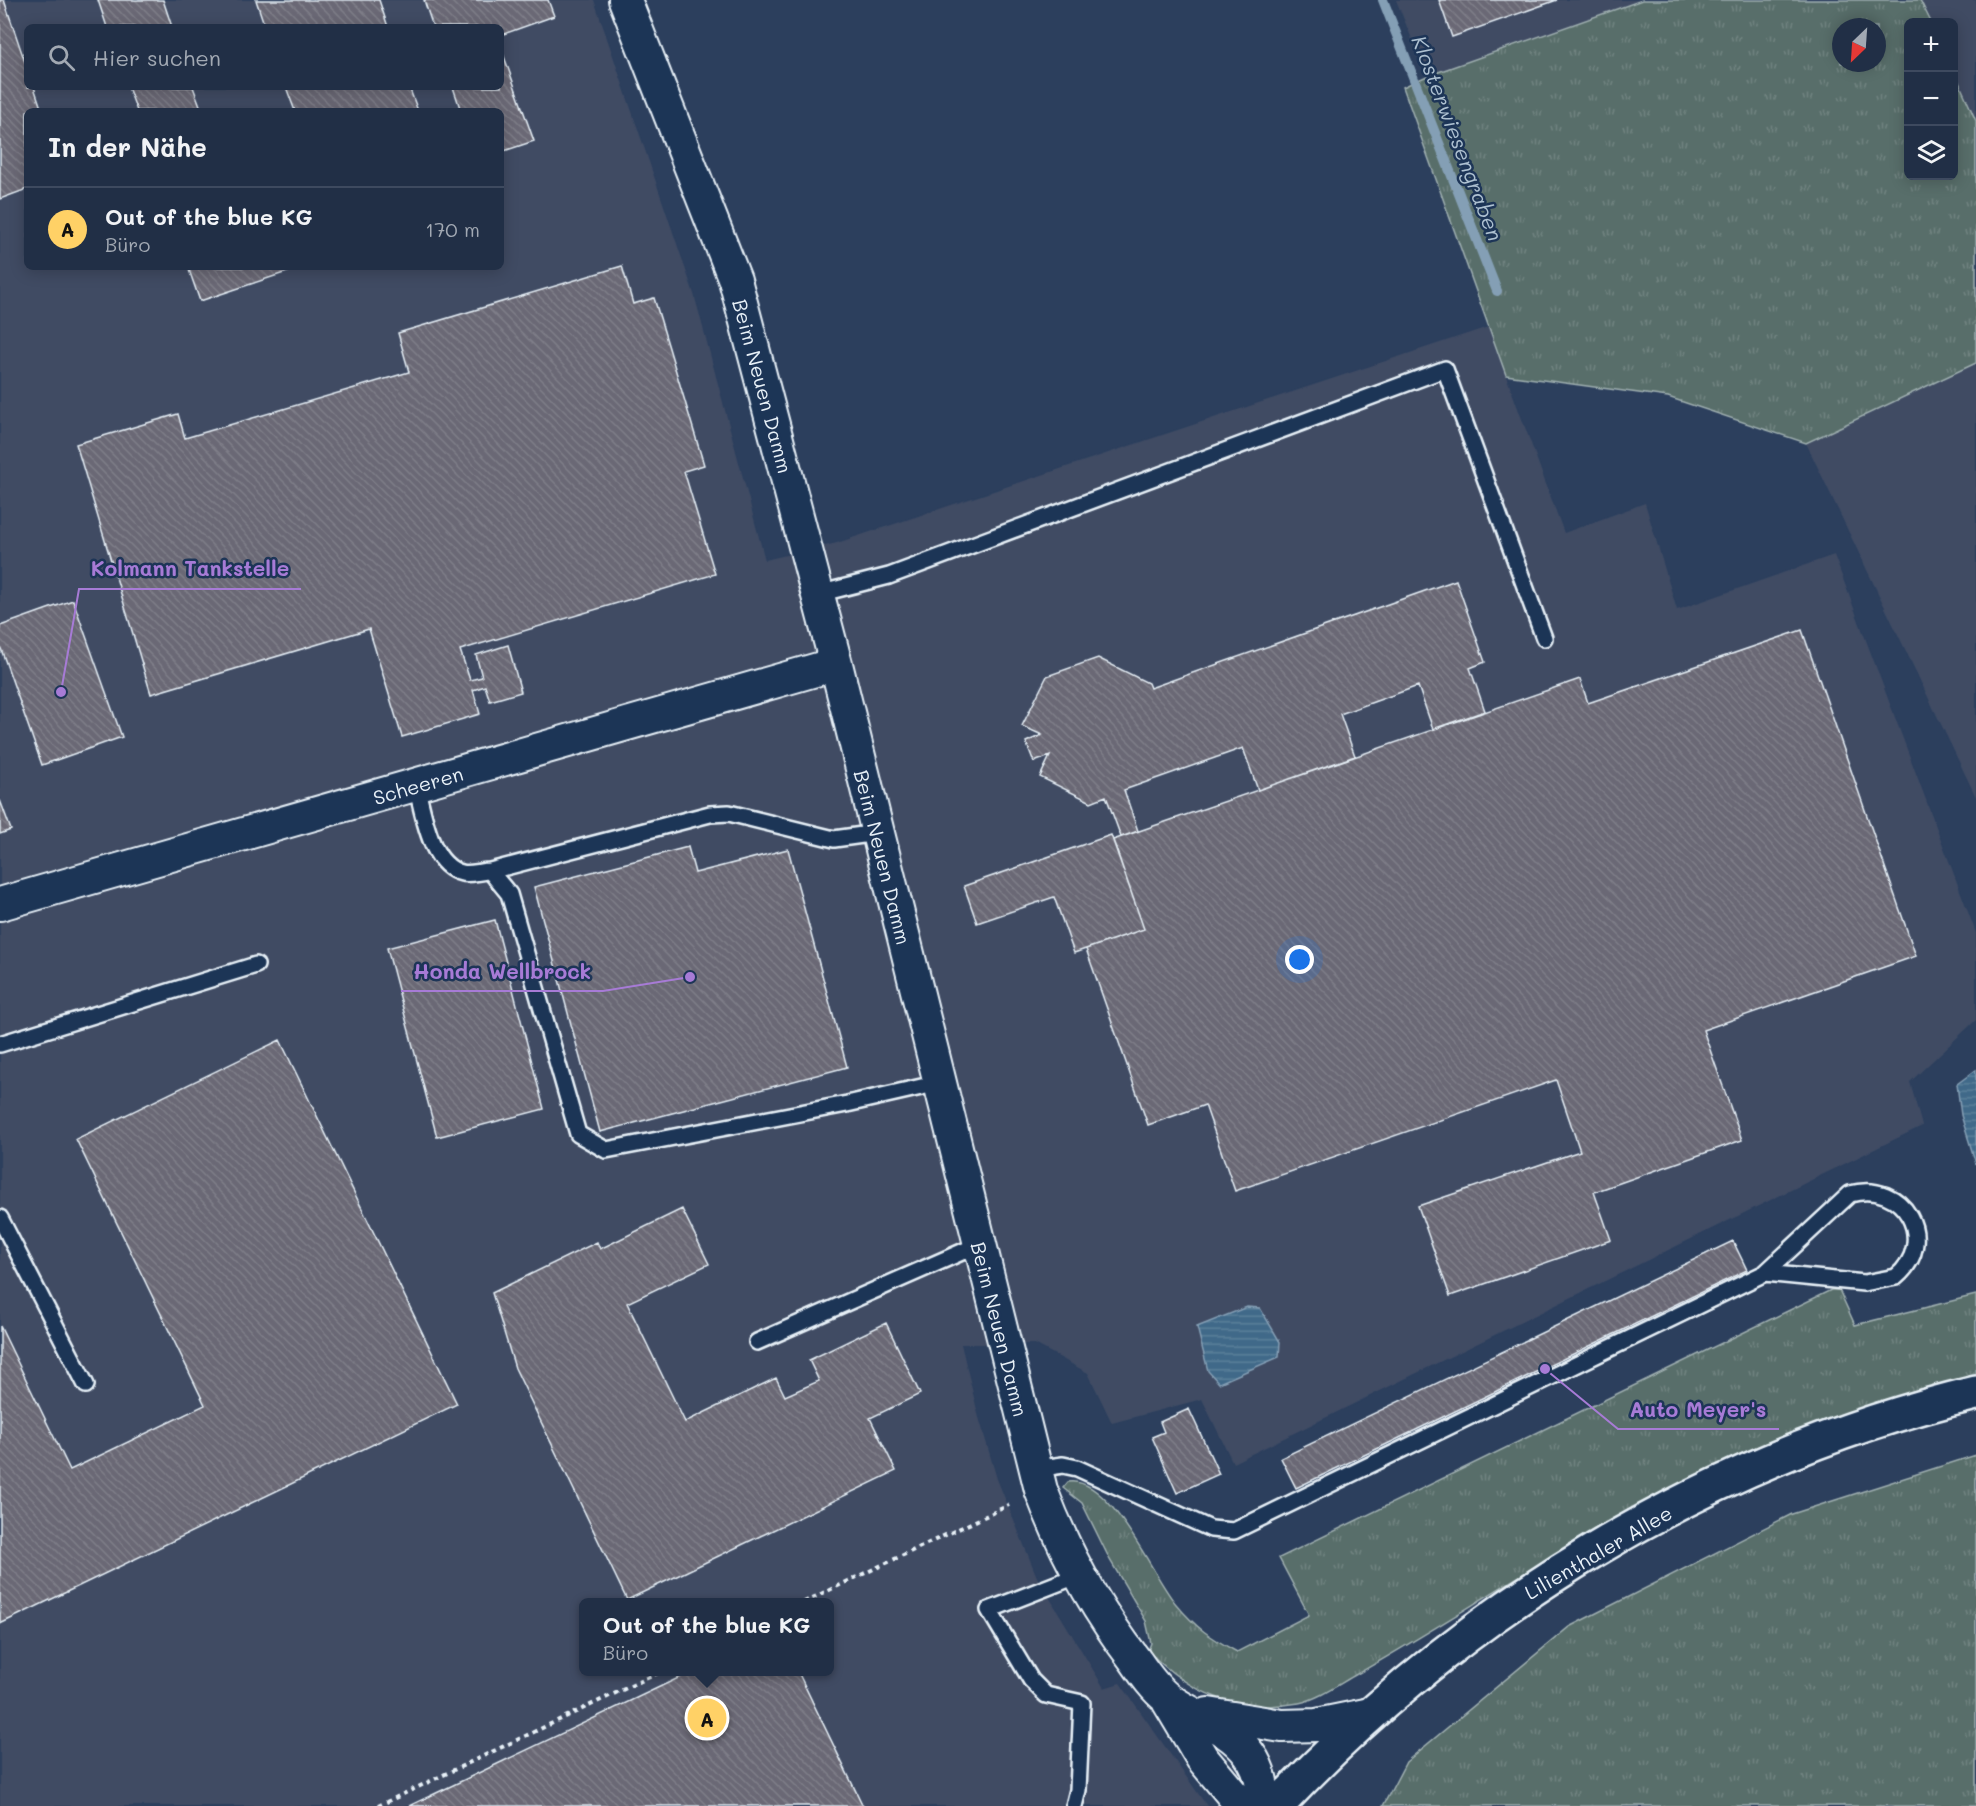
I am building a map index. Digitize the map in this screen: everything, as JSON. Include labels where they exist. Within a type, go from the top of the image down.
[{"type":"main road","name":"Lilienthaler Allee","points":[[1277,1806],[1408,1681],[1502,1609],[1586,1555],[1655,1516],[1744,1472],[1901,1414],[1976,1393]]},
{"type":"street","name":"Beim Neuen Damm","points":[[625,0],[735,280],[836,664],[1038,1479],[1057,1532],[1079,1575],[1125,1647],[1176,1704],[1202,1758],[1242,1806]]},
{"type":"street","name":"Scheeren","points":[[0,904],[836,664]]},
{"type":"street","name":"Beim Neuen Damm","points":[[1176,1704],[1233,1737],[1250,1754],[1261,1779],[1262,1806]]},
{"type":"street","points":[[1176,1704],[1282,1726],[1317,1725],[1371,1714]]},
{"type":"lane","points":[[818,594],[889,576],[1445,369],[1544,638]]},
{"type":"lane","points":[[416,786],[435,852],[450,868],[463,873],[490,871],[710,814],[729,813],[834,839],[877,833]]},
{"type":"lane","points":[[490,871],[509,894],[578,1134],[606,1150],[847,1104],[939,1083]]},
{"type":"lane","points":[[0,1044],[256,965]]},
{"type":"lane","points":[[1038,1479],[1055,1465],[1077,1468],[1211,1529],[1234,1531],[1765,1273],[1850,1194],[1869,1191],[1888,1196],[1904,1206],[1912,1221],[1914,1233],[1910,1256],[1901,1272],[1887,1280],[1864,1283],[1765,1273]]},
{"type":"lane","points":[[0,1218],[86,1385]]},
{"type":"lane","points":[[757,1342],[980,1244]]},
{"type":"lane","points":[[1074,1806],[1078,1790],[1082,1703],[1046,1695],[1030,1680],[989,1610],[1079,1575]]},
{"type":"path","points":[[812,1598],[1038,1479]]},
{"type":"path","points":[[378,1806],[650,1676]]},
{"type":"shaded area","points":[[0,0],[594,0],[694,294],[765,560],[837,543],[1488,327],[1564,533],[1645,503],[1677,610],[1834,555],[1976,933],[1976,1020],[1910,1082],[1922,1126],[1233,1463],[1202,1399],[1112,1423],[1088,1373],[1035,1344],[961,1344],[997,1479],[1037,1577],[1104,1688],[1120,1683],[1207,1806],[0,1806]]},
{"type":"shaded area","points":[[1396,0],[1642,0],[1427,76]]},
{"type":"shaded area","points":[[1920,0],[1976,0],[1976,121],[1958,80],[1958,18],[1929,18]]},
{"type":"shaded area","points":[[1976,363],[1976,797],[1806,443]]},
{"type":"shaded area","points":[[1976,1070],[1976,1164],[1961,1115],[1957,1084]]},
{"type":"shaded area","points":[[1247,1307],[1260,1308],[1280,1342],[1279,1357],[1219,1383],[1208,1371],[1197,1327]]},
{"type":"green space","points":[[1642,0],[1920,0],[1929,18],[1904,18],[1904,180],[1958,180],[1958,80],[1976,121],[1976,363],[1806,443],[1668,397],[1506,375],[1403,87],[1427,76]]},
{"type":"green space","points":[[1831,1290],[1839,1290],[1855,1325],[1976,1295],[1976,1375],[1919,1391],[1809,1429],[1702,1476],[1548,1559],[1329,1691],[1299,1703],[1255,1706],[1235,1703],[1198,1689],[1164,1666],[1148,1651],[1151,1643],[1146,1621],[1110,1560],[1082,1503],[1063,1488],[1068,1482],[1084,1484],[1100,1494],[1129,1530],[1176,1604],[1204,1632],[1237,1652],[1309,1615],[1279,1558]]},
{"type":"green space","points":[[1976,1455],[1976,1806],[1383,1806],[1406,1762],[1569,1627],[1792,1514]]},
{"type":"building","points":[[0,0],[4,0],[24,59],[24,90],[35,90],[41,108],[24,108],[24,190],[0,199]]},
{"type":"building","points":[[98,0],[163,0],[171,24],[106,24]]},
{"type":"building","points":[[256,0],[379,0],[387,24],[264,24]]},
{"type":"building","points":[[424,0],[548,0],[554,16],[504,34],[504,24],[432,24]]},
{"type":"building","points":[[1439,0],[1557,0],[1452,37]]},
{"type":"building","points":[[504,56],[534,141],[504,151],[504,108],[460,108],[454,90],[504,90]]},
{"type":"building","points":[[129,90],[194,90],[201,108],[136,108]]},
{"type":"building","points":[[287,90],[410,90],[417,108],[294,108]]},
{"type":"building","points":[[622,266],[633,304],[654,298],[704,465],[684,471],[715,574],[460,650],[470,680],[482,677],[476,655],[508,645],[521,692],[490,701],[485,686],[473,690],[480,714],[402,737],[369,629],[151,694],[76,444],[178,414],[185,438],[409,372],[398,333]]},
{"type":"building","points":[[189,270],[293,270],[200,301]]},
{"type":"building","points":[[1456,580],[1485,662],[1470,668],[1485,711],[1433,729],[1418,686],[1340,714],[1355,756],[1258,790],[1243,748],[1124,790],[1138,831],[1121,837],[1106,796],[1091,802],[1040,777],[1050,756],[1034,762],[1026,742],[1042,735],[1022,726],[1047,676],[1098,658],[1148,683],[1150,688]]},
{"type":"building","points":[[73,600],[122,737],[42,765],[0,646],[0,626]]},
{"type":"building","points":[[1802,630],[1916,956],[1703,1030],[1742,1140],[1594,1192],[1611,1240],[1450,1296],[1418,1206],[1580,1151],[1556,1080],[1235,1191],[1205,1105],[1148,1125],[1086,949],[1144,929],[1113,840],[1580,679],[1588,703]]},
{"type":"building","points":[[0,800],[11,830],[0,834]]},
{"type":"building","points":[[1111,835],[1144,929],[1074,953],[1054,897],[977,923],[964,886]]},
{"type":"building","points":[[688,847],[695,873],[788,849],[847,1067],[600,1132],[534,887]]},
{"type":"building","points":[[495,920],[544,1109],[437,1137],[387,948]]},
{"type":"building","points":[[280,1040],[457,1404],[0,1624],[0,1326],[70,1470],[205,1405],[76,1139]]},
{"type":"building","points":[[682,1209],[709,1264],[627,1303],[685,1422],[776,1378],[785,1396],[819,1381],[809,1360],[886,1323],[920,1394],[870,1418],[896,1471],[631,1598],[626,1598],[515,1368],[492,1293],[597,1242],[600,1249]]},
{"type":"building","points":[[1733,1241],[1747,1270],[1296,1488],[1281,1458]]},
{"type":"building","points":[[1189,1409],[1219,1474],[1177,1493],[1152,1437],[1164,1432],[1160,1422]]},
{"type":"building","points":[[683,1676],[800,1676],[863,1806],[409,1806]]},
{"type":"waterway","name":"Klosterwiesengraben","points":[[1383,0],[1497,291]]},
{"type":"place","name":"Kolmann Tankstelle","points":[[61,692]]},
{"type":"place","name":"Honda Wellbrock","points":[[690,977]]},
{"type":"place","name":"Auto Meyer's","points":[[1545,1369]]},
{"type":"place","name":"Out of the blue KG","points":[[707,1718]]}]
